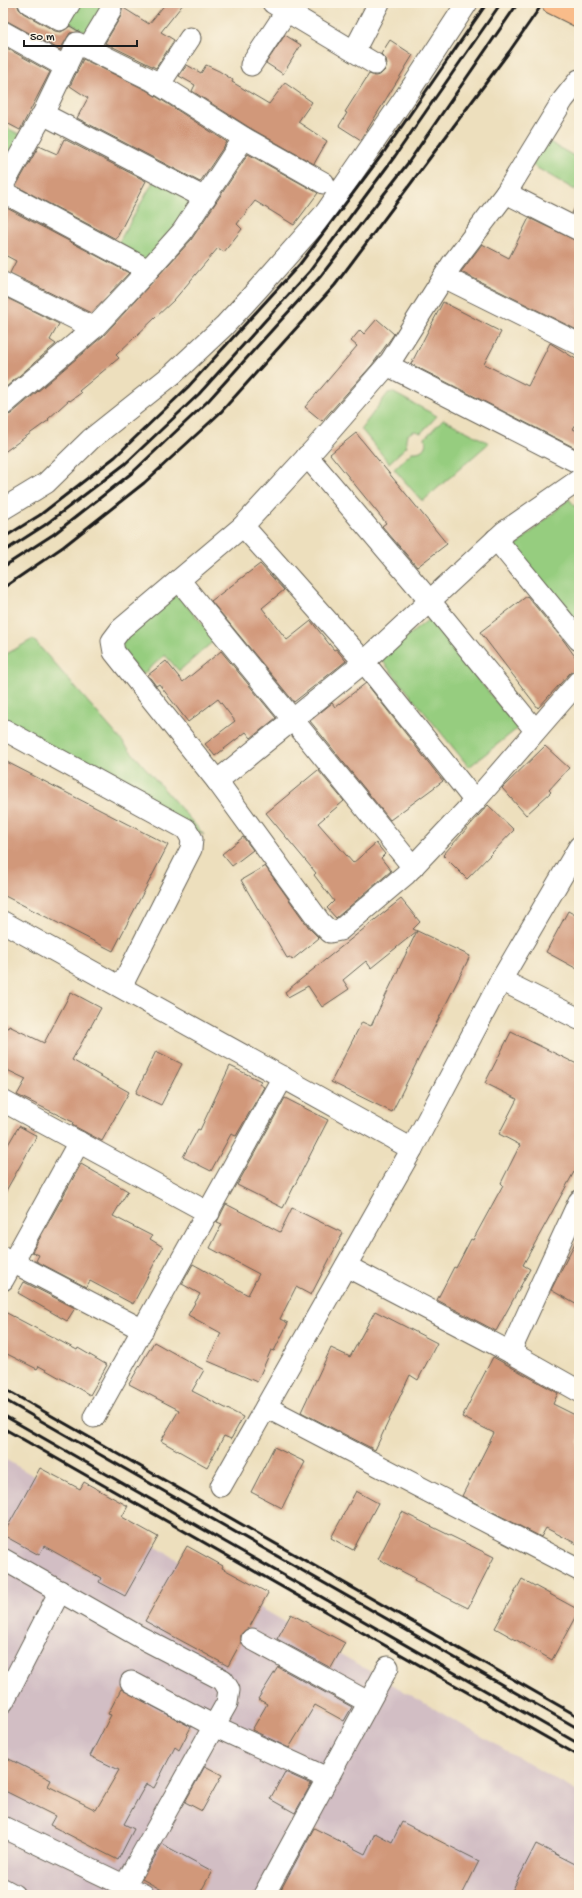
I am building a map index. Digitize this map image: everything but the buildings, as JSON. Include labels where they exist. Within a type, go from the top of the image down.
[{"type":"highway","points":[[553,3],[579,16]]},
{"type":"street","points":[[29,3],[60,20],[70,3]]},
{"type":"street","points":[[354,51],[379,3]]},
{"type":"street","points":[[3,509],[46,483],[97,434],[174,373],[224,326],[326,212],[412,87],[467,3]]},
{"type":"street","points":[[251,66],[284,6],[375,64]]},
{"type":"street","points":[[88,48],[111,10]]},
{"type":"street","points":[[3,32],[66,67]]},
{"type":"street","points":[[159,85],[190,38]]},
{"type":"street","points":[[3,184],[43,114],[77,43],[159,85],[244,138],[324,183]]},
{"type":"street","points":[[579,80],[571,105],[444,277],[387,365],[243,526],[121,629],[112,641],[114,652],[217,781],[320,922],[330,932],[340,930],[413,868],[475,800],[579,680]]},
{"type":"street","points":[[43,114],[205,198]]},
{"type":"street","points":[[6,399],[94,328],[148,270],[182,232],[244,138]]},
{"type":"street","points":[[3,192],[148,270]]},
{"type":"street","points":[[506,193],[579,230]]},
{"type":"street","points":[[444,277],[579,344]]},
{"type":"street","points":[[3,283],[94,328]]},
{"type":"street","points":[[387,365],[579,463]]},
{"type":"street","points":[[307,456],[429,600],[535,730]]},
{"type":"street","points":[[217,781],[364,662],[496,539],[577,485]]},
{"type":"street","points":[[243,526],[364,662],[475,800]]},
{"type":"street","points":[[496,539],[579,640]]},
{"type":"street","points":[[179,580],[413,868]]},
{"type":"street","points":[[3,729],[186,829],[192,839],[191,849],[121,987]]},
{"type":"street","points":[[221,1486],[412,1149],[501,980],[579,847]]},
{"type":"street","points":[[3,922],[412,1149]]},
{"type":"street","points":[[501,980],[579,1018]]},
{"type":"street","points":[[94,1417],[144,1330],[283,1077]]},
{"type":"street","points":[[3,1101],[209,1213]]},
{"type":"street","points":[[3,1280],[8,1260],[80,1142]]},
{"type":"street","points":[[510,1352],[577,1211]]},
{"type":"street","points":[[8,1260],[144,1330]]},
{"type":"street","points":[[346,1266],[510,1352],[579,1392]]},
{"type":"street","points":[[266,1407],[579,1570]]},
{"type":"street","points":[[3,1559],[140,1638],[223,1680],[229,1690],[227,1702],[125,1885]]},
{"type":"street","points":[[3,1702],[60,1591]]},
{"type":"street","points":[[252,1639],[368,1702]]},
{"type":"street","points":[[264,1895],[388,1667]]},
{"type":"street","points":[[131,1682],[214,1726],[327,1778]]},
{"type":"street","points":[[3,1827],[144,1895]]},
{"type":"street","points":[[3,1889],[14,1895]]},
{"type":"shaded area","points":[[3,1458],[579,1793],[579,1895],[3,1895]]},
{"type":"green space","points":[[73,3],[112,3],[91,36],[63,18]]},
{"type":"green space","points":[[3,126],[23,136],[12,158],[3,153]]},
{"type":"green space","points":[[546,140],[579,159],[579,183],[575,190],[532,165]]},
{"type":"green space","points":[[156,177],[199,201],[146,264],[116,247]]},
{"type":"green space","points":[[392,392],[437,416],[421,433],[415,431],[410,433],[406,438],[407,446],[389,463],[361,429],[388,393]]},
{"type":"green space","points":[[443,419],[489,443],[424,500],[421,500],[394,469],[412,452],[421,451],[425,447],[425,438]]},
{"type":"green space","points":[[569,499],[579,511],[579,626],[512,549]]},
{"type":"green space","points":[[176,594],[216,639],[179,671],[165,655],[142,675],[117,646]]},
{"type":"green space","points":[[429,619],[518,728],[469,767],[380,658]]},
{"type":"green space","points":[[33,639],[204,835],[3,721],[3,656]]},
{"type":"railway","points":[[3,538],[40,515],[115,457],[188,387],[300,264],[384,152],[487,3]]},
{"type":"railway","points":[[3,552],[45,525],[125,464],[199,394],[310,271],[395,156],[501,3]]},
{"type":"railway","points":[[3,567],[54,534],[133,472],[208,401],[320,277],[408,163],[518,3]]},
{"type":"railway","points":[[3,588],[63,547],[144,483],[221,412],[335,285],[509,52],[543,3]]},
{"type":"railway","points":[[3,1388],[579,1717]]},
{"type":"railway","points":[[3,1399],[579,1729]]},
{"type":"railway","points":[[3,1415],[579,1744]]},
{"type":"railway","points":[[3,1428],[579,1756]]}]
